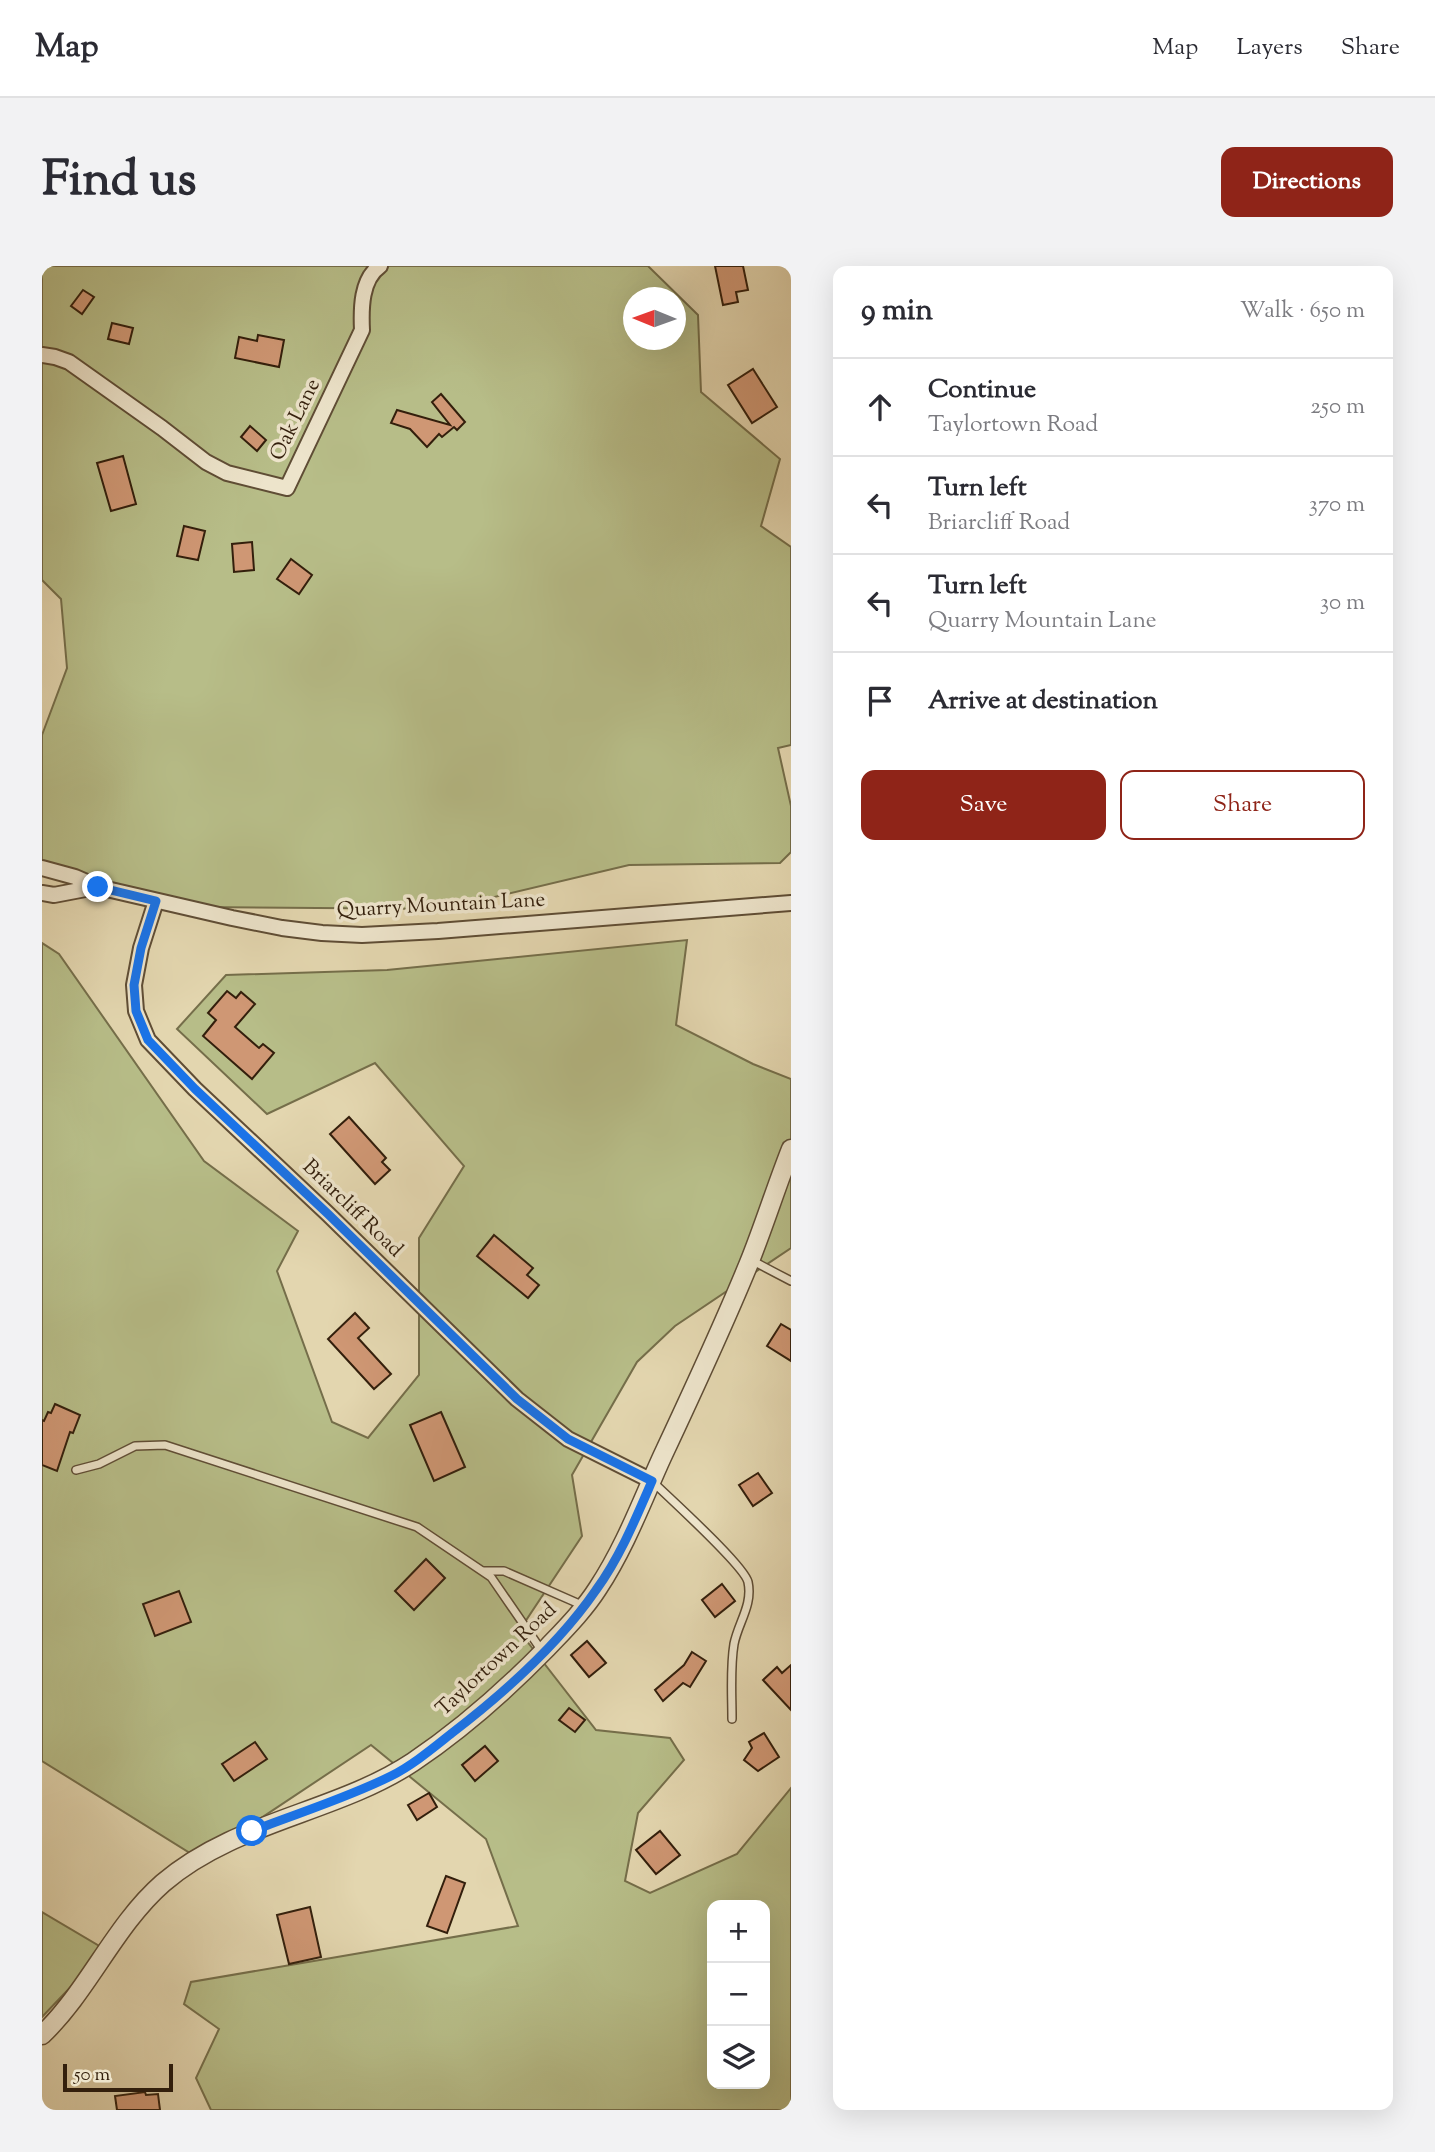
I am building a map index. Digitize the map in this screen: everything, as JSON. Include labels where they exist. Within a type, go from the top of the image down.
[{"type":"street","name":"Oak Lane","points":[[42,355],[69,362],[206,462],[227,473],[287,488],[362,330],[361,304],[372,272],[380,266]]},
{"type":"street","name":"Quarry Mountain Lane","points":[[42,868],[98,887],[282,928],[362,935],[791,903]]},
{"type":"street","name":"Quarry Mountain Lane","points":[[42,893],[54,895],[98,887]]},
{"type":"street","name":"Briarcliff Road","points":[[156,901],[141,948],[134,985],[136,1011],[148,1040],[195,1089],[517,1399],[568,1439],[652,1481]]},
{"type":"street","name":"Taylortown Road","points":[[42,2035],[71,2001],[123,1928],[149,1897],[179,1871],[252,1831],[366,1788],[431,1750],[476,1714],[543,1652],[584,1607],[618,1553],[718,1338],[751,1259],[791,1149]]},
{"type":"lane","points":[[751,1259],[791,1281]]},
{"type":"lane","points":[[76,1470],[99,1464],[135,1446],[165,1445],[417,1527],[491,1577],[543,1652]]},
{"type":"lane","points":[[652,1481],[748,1579],[747,1611],[734,1642],[732,1719]]},
{"type":"lane","points":[[483,1572],[504,1571],[584,1607]]},
{"type":"green space","points":[[42,266],[648,266],[669,287],[623,287],[623,350],[686,350],[686,303],[698,315],[701,392],[780,459],[761,526],[791,547],[791,745],[778,748],[791,806],[791,852],[780,863],[629,865],[444,909],[197,907],[42,863],[42,735],[67,668],[61,599],[42,580]]},
{"type":"green space","points":[[687,940],[676,1025],[753,1064],[791,1079],[791,1248],[675,1326],[637,1362],[572,1475],[582,1536],[519,1631],[596,1730],[670,1738],[684,1760],[638,1813],[625,1881],[650,1893],[737,1854],[791,1788],[791,2110],[211,2110],[196,2078],[219,2029],[184,2004],[191,1982],[518,1926],[486,1839],[371,1745],[198,1858],[42,1761],[42,943],[59,954],[204,1161],[298,1231],[277,1271],[332,1422],[368,1438],[419,1375],[419,1238],[464,1166],[375,1063],[267,1114],[177,1029],[226,975],[387,970]]},
{"type":"green space","points":[[42,1912],[106,1950],[42,2017]]},
{"type":"building","points":[[715,266],[743,266],[748,290],[736,292],[738,302],[723,305]]},
{"type":"building","points":[[83,290],[94,297],[82,314],[71,306]]},
{"type":"building","points":[[112,323],[133,328],[129,344],[108,339]]},
{"type":"building","points":[[258,335],[284,340],[279,367],[235,358],[239,337],[257,341]]},
{"type":"building","points":[[753,369],[777,407],[752,423],[728,385]]},
{"type":"building","points":[[441,394],[465,422],[457,430],[454,427],[442,437],[439,434],[427,447],[410,429],[391,423],[397,410],[450,425],[432,402]]},
{"type":"building","points":[[250,426],[266,440],[257,451],[241,437]]},
{"type":"building","points":[[123,456],[136,504],[111,511],[97,463]]},
{"type":"building","points":[[184,526],[205,531],[198,560],[177,556]]},
{"type":"building","points":[[252,542],[254,570],[234,572],[232,544]]},
{"type":"building","points":[[291,559],[312,575],[299,594],[277,579]]},
{"type":"building","points":[[227,991],[236,998],[241,992],[255,1004],[235,1027],[259,1048],[263,1044],[274,1053],[252,1079],[203,1036],[216,1020],[208,1013]]},
{"type":"building","points":[[349,1117],[386,1158],[382,1162],[390,1170],[375,1184],[330,1134]]},
{"type":"building","points":[[494,1235],[533,1268],[527,1275],[539,1285],[528,1298],[477,1256]]},
{"type":"building","points":[[355,1313],[369,1328],[358,1338],[391,1374],[374,1389],[328,1339]]},
{"type":"building","points":[[781,1324],[791,1330],[791,1361],[767,1346]]},
{"type":"building","points":[[55,1404],[80,1415],[73,1433],[70,1432],[57,1471],[42,1465],[42,1420],[44,1421],[48,1412],[51,1413]]},
{"type":"building","points":[[441,1412],[465,1467],[434,1481],[410,1425]]},
{"type":"building","points":[[758,1473],[772,1493],[753,1506],[739,1485]]},
{"type":"building","points":[[426,1559],[445,1578],[414,1610],[395,1591]]},
{"type":"building","points":[[722,1584],[735,1601],[715,1617],[702,1600]]},
{"type":"building","points":[[179,1591],[191,1622],[155,1636],[143,1604]]},
{"type":"building","points":[[587,1641],[606,1663],[589,1677],[571,1655]]},
{"type":"building","points":[[692,1652],[706,1661],[690,1687],[683,1683],[663,1701],[655,1690],[684,1665]]},
{"type":"building","points":[[791,1665],[791,1710],[763,1680],[777,1667],[782,1673]]},
{"type":"building","points":[[569,1708],[585,1720],[575,1732],[559,1720]]},
{"type":"building","points":[[764,1733],[779,1757],[758,1771],[744,1760],[752,1748],[749,1742]]},
{"type":"building","points":[[255,1742],[267,1759],[234,1781],[222,1764]]},
{"type":"building","points":[[485,1746],[498,1761],[475,1781],[462,1765]]},
{"type":"building","points":[[429,1793],[437,1807],[417,1820],[408,1805]]},
{"type":"building","points":[[660,1831],[680,1855],[656,1874],[636,1850]]},
{"type":"building","points":[[446,1876],[465,1883],[447,1933],[427,1926]]},
{"type":"building","points":[[310,1907],[321,1957],[289,1964],[277,1915]]},
{"type":"building","points":[[145,2092],[146,2095],[158,2094],[160,2110],[117,2110],[115,2096]]},
{"type":"route","points":[[98,887],[156,901],[141,948],[134,985],[136,1011],[148,1040],[195,1089],[474,1354],[517,1399],[568,1439],[652,1481],[618,1553],[598,1588],[576,1618],[520,1675],[476,1714],[431,1750],[394,1774],[366,1788],[252,1831]]}]
